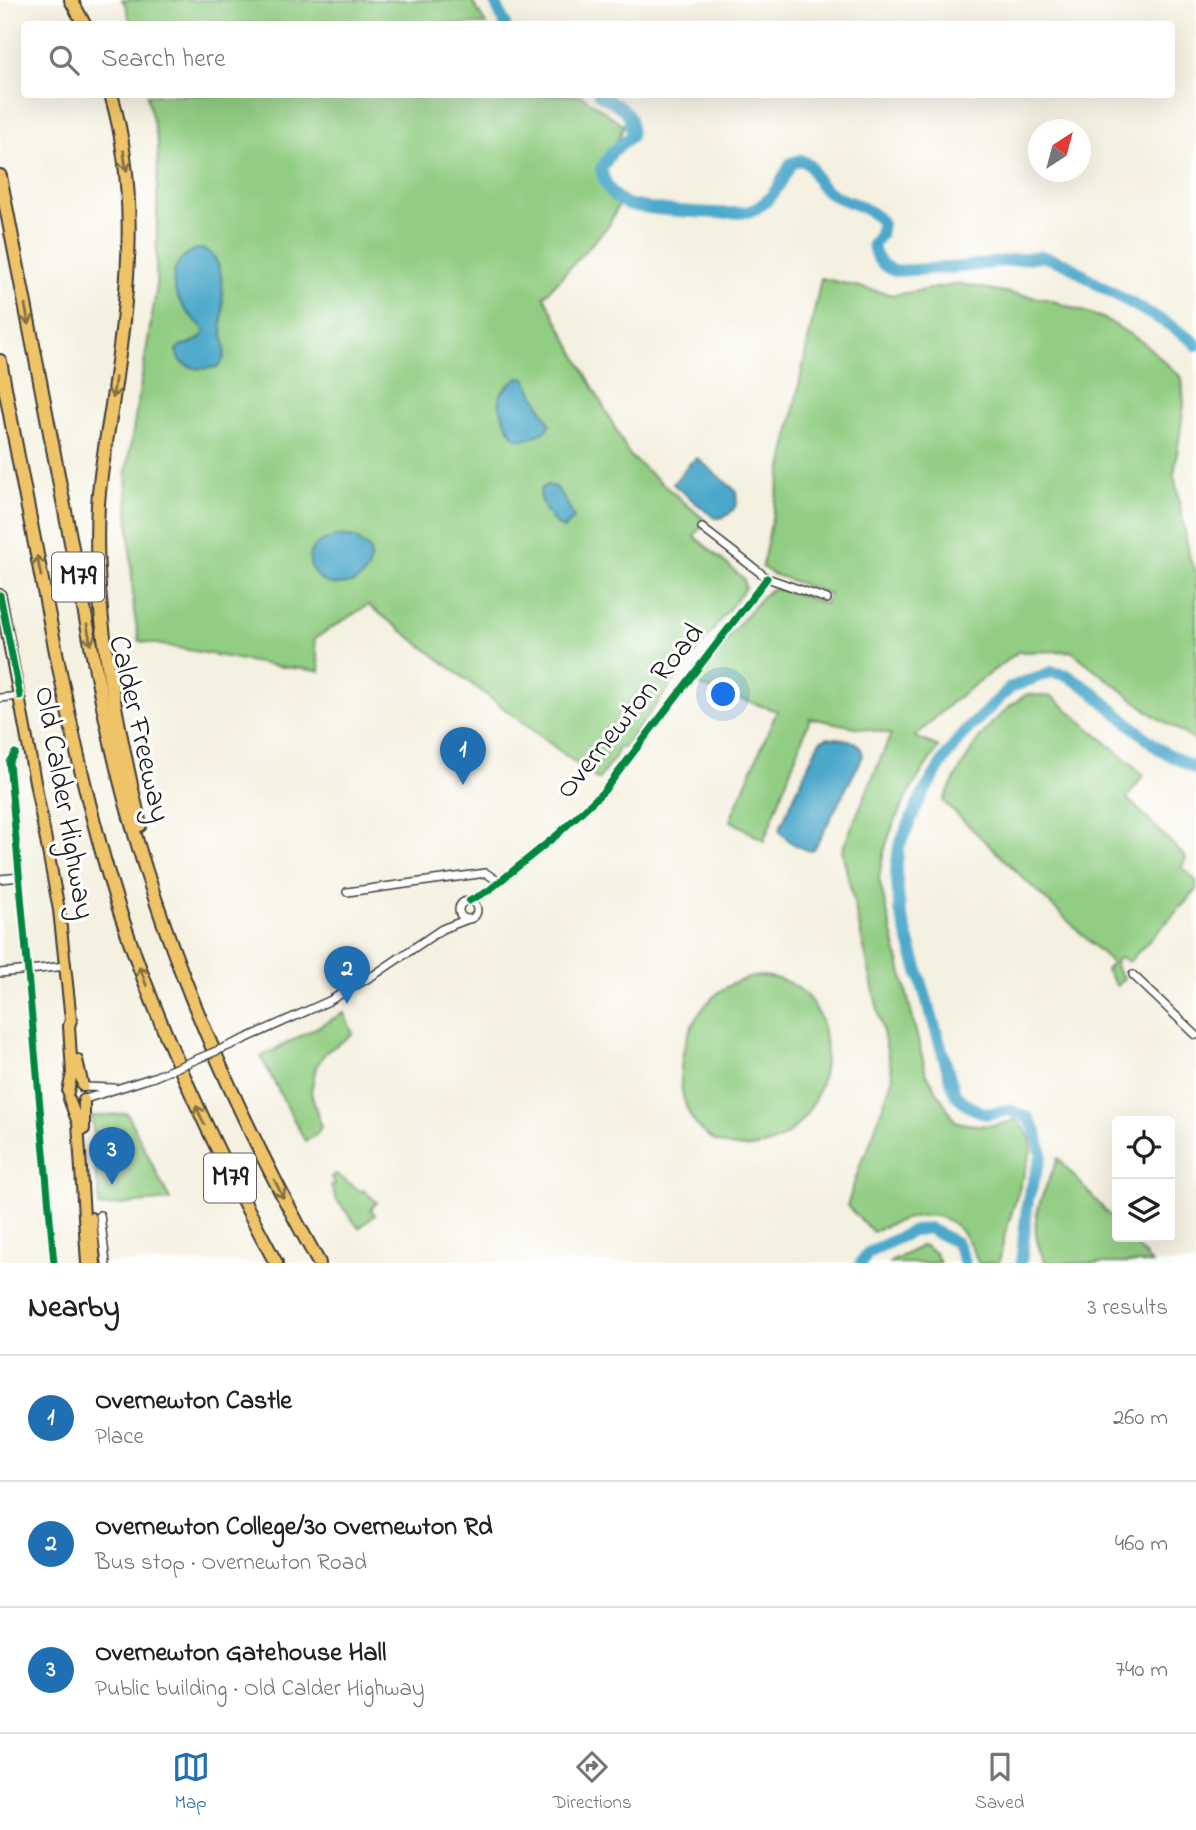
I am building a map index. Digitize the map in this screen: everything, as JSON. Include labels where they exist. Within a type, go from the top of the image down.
[{"type":"highway","points":[[71,0],[82,21]]},
{"type":"highway","points":[[112,98],[125,159],[130,245],[100,490],[99,571],[108,661],[123,748],[146,851],[181,972]]},
{"type":"highway","name":"Calder Freeway","points":[[0,176],[111,740],[131,822],[181,972],[222,1071],[248,1128],[319,1263]]},
{"type":"highway","name":"Calder Freeway","points":[[0,361],[71,727],[113,889],[148,991],[189,1092],[276,1263]]},
{"type":"highway","points":[[0,374],[13,434]]},
{"type":"main road","name":"Old Calder Highway","points":[[0,595],[57,897],[66,966],[71,1020],[69,1026],[72,1073],[69,1096],[78,1123],[87,1263]]},
{"type":"main road","name":"Old Calder Highway","points":[[71,1020],[75,1026],[77,1067],[84,1093],[84,1126],[95,1263]]},
{"type":"main road","points":[[74,1085],[84,1093],[77,1103],[69,1096],[74,1085]]},
{"type":"street","points":[[702,528],[767,578],[827,599]]},
{"type":"street","name":"Overnewton Road","points":[[469,901],[494,886],[557,835],[604,792],[767,578]]},
{"type":"street","points":[[0,698],[20,696]]},
{"type":"street","points":[[15,753],[9,762],[54,1263]]},
{"type":"street","points":[[0,789],[11,788]]},
{"type":"street","points":[[347,892],[489,873],[494,886]]},
{"type":"street","points":[[0,879],[20,877]]},
{"type":"street","name":"Overnewton Road","points":[[477,909],[494,886]]},
{"type":"street","points":[[84,1093],[121,1088],[154,1077],[299,1016],[344,993],[411,951],[442,929],[461,905],[469,901],[475,905],[475,916],[442,929]]},
{"type":"street","points":[[460,909],[462,916],[468,919]]},
{"type":"street","points":[[0,973],[66,966]]},
{"type":"street","points":[[1133,975],[1196,1035]]},
{"type":"street","points":[[100,1215],[106,1263]]},
{"type":"green space","points":[[122,0],[471,0],[484,21],[130,21]]},
{"type":"green space","points":[[148,98],[584,98],[624,125],[600,182],[611,200],[620,202],[609,225],[544,296],[630,456],[706,521],[694,536],[744,579],[745,588],[623,748],[619,747],[598,780],[368,605],[314,639],[320,671],[275,666],[139,641],[134,612],[126,473],[156,292],[158,143]]},
{"type":"green space","points":[[821,278],[894,295],[960,284],[1050,300],[1105,319],[1144,343],[1182,378],[1184,406],[1174,475],[1190,559],[1196,572],[1196,741],[1156,717],[1071,651],[1018,652],[953,701],[915,737],[939,747],[900,809],[882,861],[879,879],[926,1073],[955,1121],[985,1125],[1015,1120],[1031,1141],[1032,1148],[1005,1234],[999,1263],[978,1263],[960,1230],[949,1221],[936,1216],[907,1218],[873,1232],[847,1206],[893,1077],[842,850],[891,734],[810,718],[764,841],[730,820],[777,711],[697,685],[708,669],[709,662],[768,592],[773,589],[784,590],[825,604],[830,594],[773,574],[762,567]]},
{"type":"green space","points":[[1027,694],[1053,697],[1144,775],[1127,798],[1186,858],[1182,867],[1196,881],[1196,891],[1129,962],[1122,958],[1116,959],[1115,967],[1124,978],[1117,986],[1106,970],[1112,963],[943,801],[987,728]]},
{"type":"green space","points":[[763,976],[795,987],[816,1008],[825,1038],[824,1070],[813,1101],[795,1127],[769,1144],[736,1147],[708,1136],[690,1116],[682,1089],[682,1059],[691,1029],[707,1003],[732,984]]},
{"type":"green space","points":[[344,1013],[353,1034],[325,1053],[316,1067],[311,1092],[321,1127],[316,1135],[305,1141],[261,1057]]},
{"type":"green space","points":[[127,1113],[170,1200],[99,1207],[92,1117]]},
{"type":"green space","points":[[1058,1158],[1112,1218],[1112,1242],[1133,1242],[1152,1263],[1046,1263],[1036,1235],[1042,1198]]},
{"type":"green space","points":[[336,1174],[377,1202],[371,1209],[375,1215],[359,1228],[336,1199],[331,1186],[335,1184],[331,1177]]},
{"type":"green space","points":[[923,1245],[935,1253],[940,1263],[889,1263]]},
{"type":"water","points":[[197,249],[207,251],[214,258],[222,279],[222,331],[225,352],[217,367],[211,368],[187,365],[178,357],[176,350],[181,345],[198,340],[205,332],[181,303],[174,285],[175,269],[180,261]]},
{"type":"water","points":[[519,377],[525,378],[550,424],[547,430],[527,439],[519,439],[512,434],[499,400],[501,393]]},
{"type":"water","points":[[697,458],[736,491],[737,504],[724,517],[713,517],[673,484]]},
{"type":"water","points":[[547,485],[556,487],[574,518],[564,529],[551,518],[542,501],[540,490]]},
{"type":"water","points":[[340,536],[355,538],[370,550],[370,564],[364,574],[355,581],[333,584],[314,573],[310,556],[314,546]]},
{"type":"water","points":[[829,737],[855,743],[862,750],[863,756],[811,851],[793,844],[779,830],[818,744]]},
{"type":"waterway","points":[[494,0],[504,21]]},
{"type":"waterway","points":[[606,98],[624,109],[630,119],[631,136],[612,152],[601,169],[609,189],[625,203],[687,211],[750,211],[770,197],[791,163],[801,160],[809,164],[827,190],[867,210],[882,223],[880,235],[873,244],[880,261],[890,269],[895,271],[963,267],[1041,256],[1067,264],[1168,324],[1196,345]]},
{"type":"waterway","points":[[1021,1263],[1028,1199],[1042,1154],[1036,1131],[1028,1118],[1010,1110],[986,1114],[970,1107],[955,1094],[900,911],[896,873],[899,846],[921,797],[961,736],[1011,687],[1051,672],[1067,675],[1090,690],[1159,749],[1196,769]]},
{"type":"waterway","points":[[861,1263],[868,1253],[910,1232],[928,1228],[957,1243],[965,1263]]},
{"type":"cycle path","points":[[469,901],[488,891],[557,835],[604,791],[767,578]]},
{"type":"cycle path","points":[[0,595],[20,696]]},
{"type":"cycle path","points":[[15,753],[9,762],[54,1263]]},
{"type":"place","name":"Overnewton Castle","points":[[463,785]]},
{"type":"place","name":"Overnewton College/30 Overnewton Rd","points":[[347,1004]]},
{"type":"place","name":"Overnewton Gatehouse Hall","points":[[112,1185]]}]
